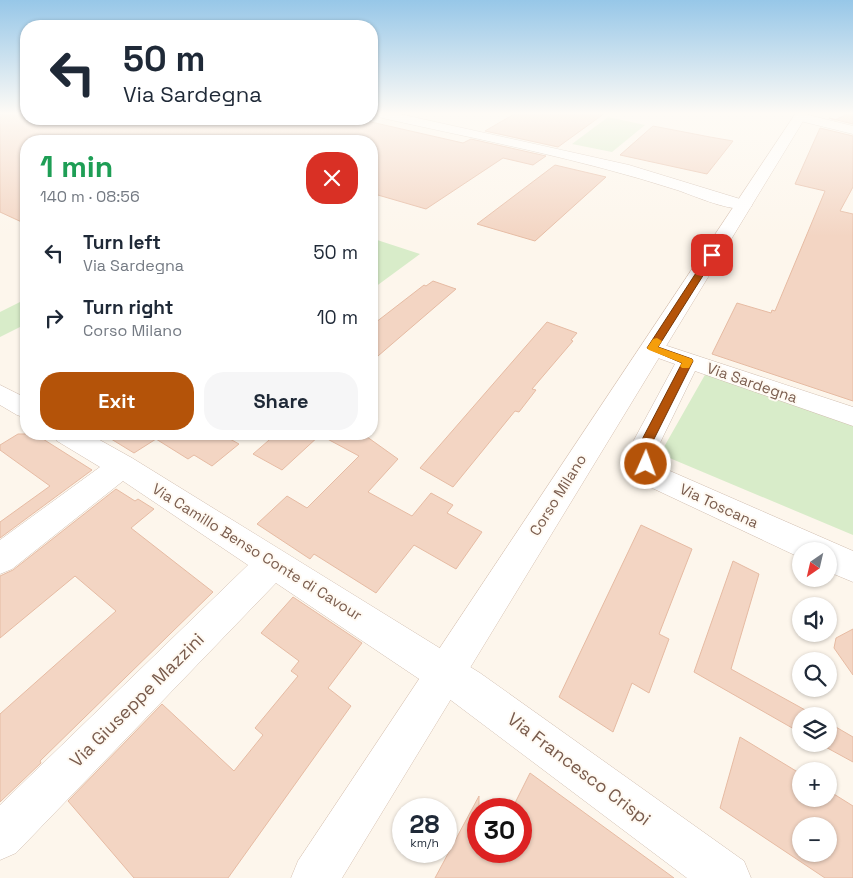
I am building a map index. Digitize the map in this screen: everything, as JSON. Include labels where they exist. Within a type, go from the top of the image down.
[{"type":"street","points":[[561,154],[624,168],[722,200],[746,194]]},
{"type":"street","points":[[605,154],[678,170]]},
{"type":"street","name":"Corso Milano","points":[[315,878],[652,348],[746,194],[774,154]]},
{"type":"street","points":[[648,176],[715,182]]},
{"type":"street","name":"Via Sardegna","points":[[652,348],[853,418]]},
{"type":"street","name":"Via Toscana","points":[[688,361],[642,451],[646,464],[660,479],[799,542]]},
{"type":"street","points":[[0,394],[20,406]]},
{"type":"street","name":"Via Camillo Benso Conte di Cavour","points":[[77,440],[122,466],[445,674]]},
{"type":"street","points":[[0,559],[122,466]]},
{"type":"street","points":[[838,560],[853,567]]},
{"type":"street","name":"Via Giuseppe Mazzini","points":[[0,837],[273,563]]},
{"type":"street","name":"Via Francesco Crispi","points":[[445,674],[494,706],[716,874]]},
{"type":"green space","points":[[378,240],[420,254],[378,285]]},
{"type":"green space","points":[[20,302],[20,327],[0,337],[0,312]]},
{"type":"green space","points":[[706,373],[853,424],[853,535],[660,454]]},
{"type":"building","points":[[0,154],[20,154],[20,221],[0,212]]},
{"type":"building","points":[[378,154],[537,154],[546,156],[533,165],[503,158],[426,209],[378,195]]},
{"type":"building","points":[[621,154],[723,154],[707,174],[620,155]]},
{"type":"building","points":[[808,154],[853,154],[853,187],[840,211],[853,214],[853,401],[712,354],[737,303],[771,313],[772,310],[775,311],[825,191],[795,184]]},
{"type":"building","points":[[555,165],[606,177],[535,241],[477,224]]},
{"type":"building","points":[[433,281],[456,289],[378,356],[378,321],[424,285],[426,286]]},
{"type":"building","points":[[547,322],[577,333],[571,340],[573,341],[532,389],[536,390],[519,412],[515,411],[453,487],[420,468]]},
{"type":"building","points":[[18,434],[20,434],[20,440],[44,440],[92,470],[0,538],[0,522],[50,486],[0,450],[0,445]]},
{"type":"building","points":[[113,440],[154,440],[134,453]]},
{"type":"building","points":[[158,440],[232,440],[239,444],[212,466],[194,455],[188,459]]},
{"type":"building","points":[[269,440],[315,440],[282,470],[253,454]]},
{"type":"building","points":[[329,440],[371,440],[398,459],[368,492],[412,516],[431,493],[453,505],[447,513],[482,532],[456,569],[414,545],[376,593],[314,554],[310,559],[257,524],[287,496],[307,508],[359,456]]},
{"type":"building","points":[[116,489],[135,501],[138,499],[154,509],[131,528],[213,592],[0,802],[0,714],[116,611],[75,576],[0,638],[0,576],[13,570]]},
{"type":"building","points":[[641,525],[692,549],[659,634],[669,639],[649,693],[632,683],[613,732],[559,697]]},
{"type":"building","points":[[733,561],[759,574],[731,669],[800,707],[792,707],[792,728],[694,672]]},
{"type":"building","points":[[293,597],[362,643],[328,688],[351,706],[228,878],[134,878],[68,801],[162,704],[234,771],[263,735],[255,728],[298,676],[291,671],[299,661],[261,633]]},
{"type":"building","points":[[853,629],[853,675],[834,648],[837,637]]},
{"type":"building","points":[[837,728],[853,737],[853,762],[835,752],[837,752]]},
{"type":"building","points":[[740,737],[792,769],[792,807],[837,807],[837,796],[853,806],[853,878],[825,878],[801,862],[837,862],[837,817],[792,817],[792,856],[720,808]]},
{"type":"building","points":[[530,773],[674,878],[435,878],[443,863],[457,863],[457,837],[467,818],[467,863],[532,863],[532,798],[518,798]]},
{"type":"slow traffic","points":[[657,341],[652,348],[688,361],[685,366]]},
{"type":"route","points":[[646,464],[642,451],[688,361],[652,348],[712,255]]}]
